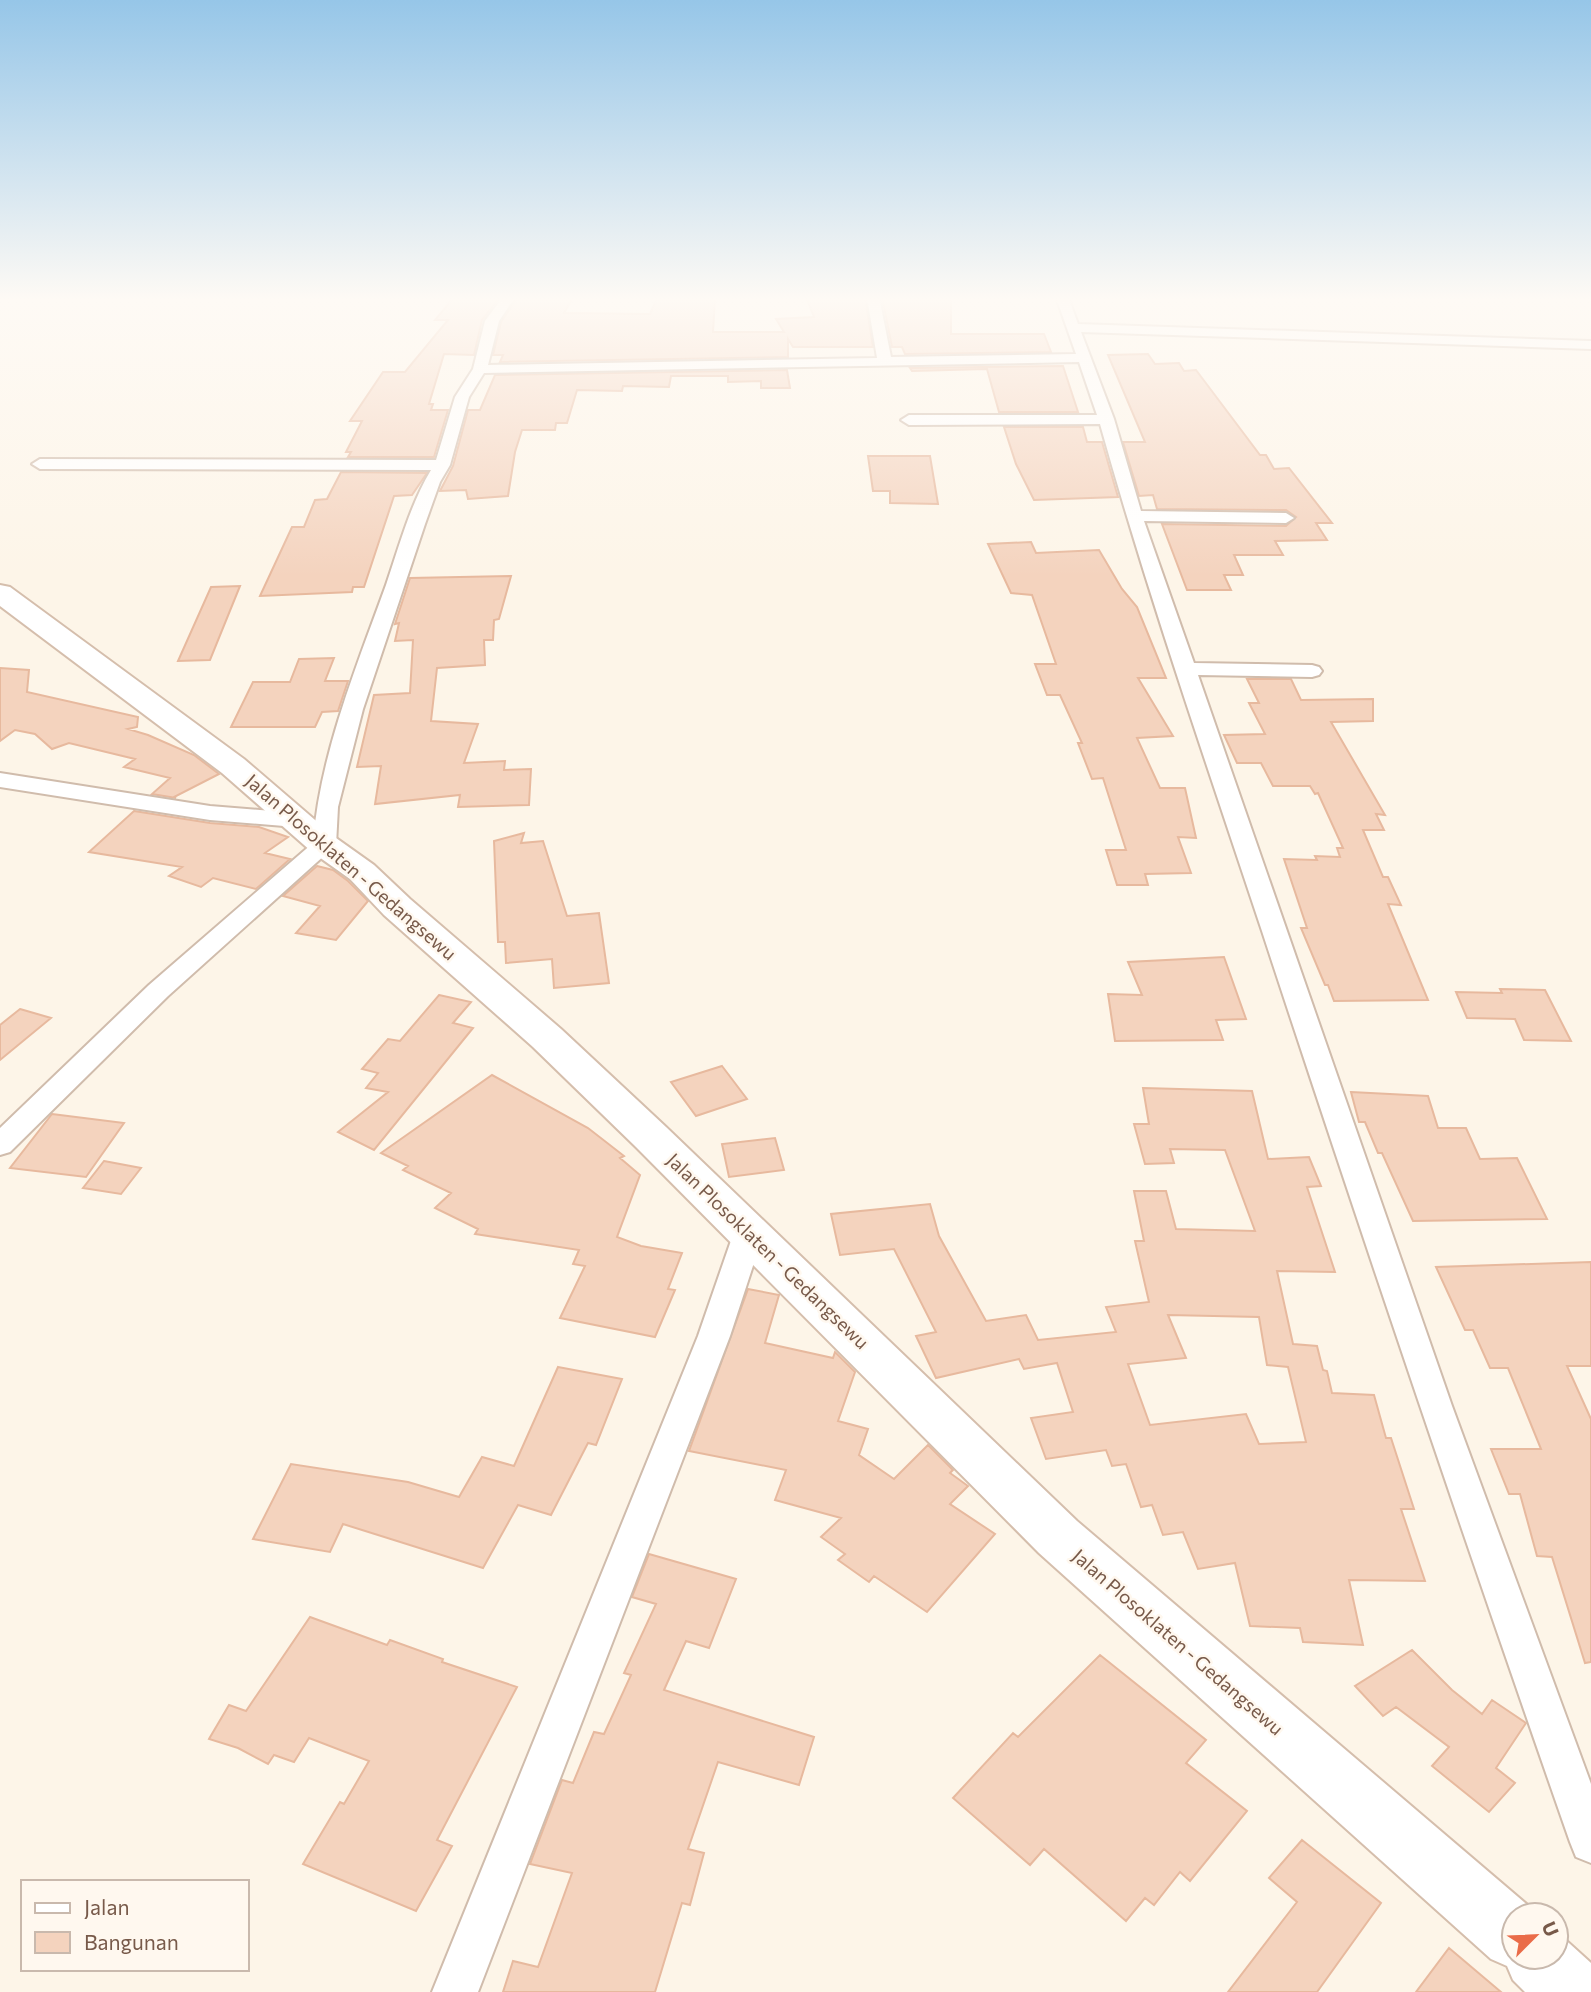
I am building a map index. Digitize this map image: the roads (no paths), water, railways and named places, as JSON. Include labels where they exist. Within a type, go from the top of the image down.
[{"type":"main road","name":"Jalan Plosoklaten - Gedangsewu","points":[[0,593],[233,766],[310,832],[362,872],[397,907],[547,1038],[749,1232],[1058,1537],[1500,1924]]},
{"type":"main road","points":[[1551,1971],[1573,1992]]},
{"type":"street","points":[[0,1145],[89,1055],[271,889],[327,807],[353,709],[416,524],[432,482],[442,465],[462,397],[467,390]]},
{"type":"street","points":[[1096,390],[1134,516],[1431,1393],[1591,1842]]},
{"type":"street","points":[[908,420],[1106,419]]},
{"type":"street","points":[[40,464],[442,465]]},
{"type":"street","points":[[1134,516],[1286,518]]},
{"type":"street","points":[[1185,668],[1312,671]]},
{"type":"street","points":[[0,780],[210,813],[310,832]]},
{"type":"street","points":[[455,1992],[714,1336],[749,1232]]}]
